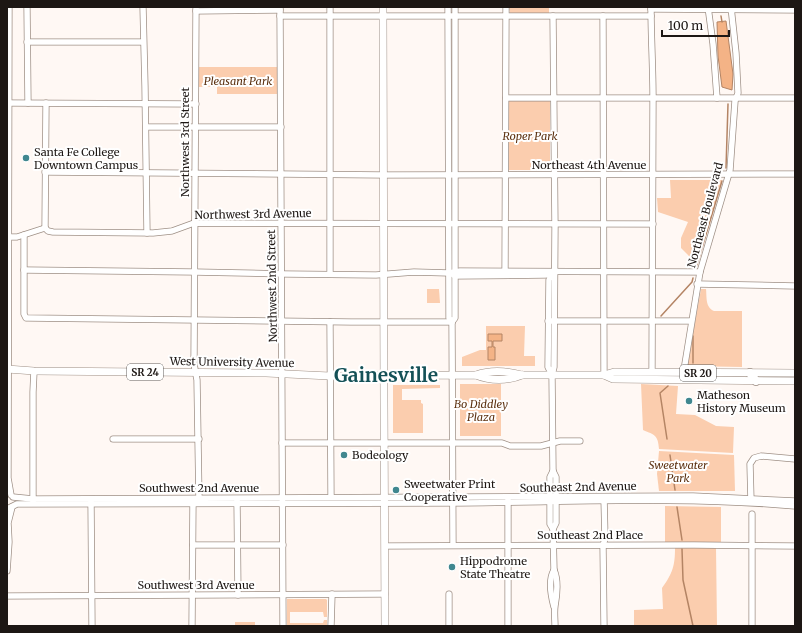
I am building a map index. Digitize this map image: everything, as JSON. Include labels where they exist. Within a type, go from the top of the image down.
[{"type":"highway","points":[[750,373],[756,381]]},
{"type":"main road","points":[[384,7],[385,626]]},
{"type":"main road","name":"West University Avenue","points":[[8,369],[34,371],[195,372],[384,376]]},
{"type":"main road","name":"SR 20","points":[[384,376],[476,376],[485,379],[512,379],[522,375],[604,375],[614,372],[652,372],[683,376],[756,381],[795,381]]},
{"type":"main road","name":"SR 20","points":[[604,375],[613,379],[750,373],[795,373]]},
{"type":"street","points":[[7,571],[9,542],[8,522],[11,507],[14,501],[10,496],[7,479],[9,7]]},
{"type":"street","points":[[27,7],[28,103]]},
{"type":"street","points":[[143,7],[146,104],[147,233]]},
{"type":"street","points":[[330,7],[330,274]]},
{"type":"street","points":[[448,7],[452,16]]},
{"type":"street","points":[[452,545],[452,322],[455,318],[452,224],[452,16],[455,7]]},
{"type":"street","points":[[505,273],[506,7]]},
{"type":"street","points":[[652,372],[651,8],[795,10]]},
{"type":"street","points":[[709,8],[716,98]]},
{"type":"street","name":"Northeast Boulevard","points":[[683,376],[697,284],[729,174],[736,98],[738,93],[736,53],[731,8]]},
{"type":"street","points":[[196,9],[280,11],[330,17],[651,16]]},
{"type":"street","name":"Northwest 3rd Street","points":[[192,626],[193,544],[199,440],[194,364],[196,9]]},
{"type":"street","name":"Northwest 2nd Street","points":[[280,11],[283,626]]},
{"type":"street","points":[[553,16],[555,224],[553,273],[549,280],[554,367],[552,375],[553,471],[556,477],[553,499],[556,523],[553,529],[554,570],[551,576],[552,598],[555,607],[555,626]]},
{"type":"street","points":[[603,16],[604,375]]},
{"type":"street","points":[[27,42],[143,42]]},
{"type":"street","points":[[506,98],[795,98]]},
{"type":"street","points":[[8,103],[196,104]]},
{"type":"street","points":[[45,228],[46,103]]},
{"type":"street","points":[[146,127],[281,127]]},
{"type":"street","name":"Northeast 4th Avenue","points":[[45,172],[555,175],[795,174]]},
{"type":"street","name":"Northwest 3rd Avenue","points":[[8,237],[17,237],[45,228],[48,231],[53,232],[147,233],[172,231],[194,223],[652,224]]},
{"type":"street","points":[[24,234],[24,314],[26,318],[194,321],[452,322]]},
{"type":"street","points":[[24,270],[281,274],[384,274],[414,272],[700,272]]},
{"type":"street","points":[[697,284],[795,286]]},
{"type":"street","points":[[551,321],[691,321]]},
{"type":"street","points":[[330,322],[331,497]]},
{"type":"street","points":[[33,501],[34,371]]},
{"type":"street","points":[[113,439],[199,440]]},
{"type":"street","points":[[282,443],[502,443],[510,446],[534,446],[560,441],[580,441]]},
{"type":"street","points":[[751,500],[750,464],[755,457],[761,456],[795,459]]},
{"type":"street","name":"Southwest 2nd Avenue","points":[[10,496],[33,501],[282,500]]},
{"type":"street","points":[[282,500],[331,497],[385,500]]},
{"type":"street","points":[[604,498],[604,626]]},
{"type":"street","name":"Southeast 2nd Avenue","points":[[385,500],[646,498],[795,501]]},
{"type":"street","points":[[237,500],[238,595]]},
{"type":"street","points":[[282,500],[385,500]]},
{"type":"street","points":[[508,500],[508,626]]},
{"type":"street","name":"Southeast 2nd Avenue","points":[[751,500],[795,506]]},
{"type":"street","name":"Southwest 2nd Avenue","points":[[11,507],[33,501]]},
{"type":"street","points":[[92,501],[92,626]]},
{"type":"street","points":[[752,514],[752,626]]},
{"type":"street","points":[[193,544],[282,545]]},
{"type":"street","name":"Southeast 2nd Place","points":[[385,546],[795,546]]},
{"type":"street","points":[[331,626],[332,594]]},
{"type":"street","name":"Southwest 3rd Avenue","points":[[7,596],[385,594]]},
{"type":"street","points":[[449,594],[449,626]]},
{"type":"green space","points":[[509,7],[549,7],[549,13],[510,13]]},
{"type":"green space","name":"Pleasant Park","points":[[199,67],[277,67],[277,94],[217,94],[217,87],[199,87]]},
{"type":"green space","name":"Roper Park","points":[[509,101],[550,101],[550,170],[509,170]]},
{"type":"green space","points":[[670,180],[722,180],[694,270],[688,264],[692,259],[681,248],[681,238],[688,222],[658,212],[657,198],[671,198]]},
{"type":"green space","points":[[427,289],[439,289],[440,303],[427,303]]},
{"type":"green space","points":[[701,289],[706,289],[709,307],[714,311],[742,311],[742,367],[687,366]]},
{"type":"green space","points":[[486,326],[525,326],[524,356],[535,356],[535,366],[462,366],[462,357],[480,350],[486,350]]},
{"type":"green space","name":"Bo Diddley Plaza","points":[[460,384],[501,384],[501,436],[460,436]]},
{"type":"green space","points":[[641,384],[678,386],[676,414],[695,415],[716,426],[734,427],[733,453],[659,449],[657,438],[643,430]]},
{"type":"green space","points":[[393,385],[440,385],[440,388],[402,389],[402,400],[421,400],[421,403],[423,404],[423,433],[393,433]]},
{"type":"green space","name":"Sweetwater Park","points":[[659,451],[734,455],[735,491],[659,491],[657,474]]},
{"type":"green space","points":[[665,506],[721,507],[721,542],[665,542]]},
{"type":"green space","points":[[716,547],[717,626],[634,626],[634,610],[663,609],[662,588],[673,569],[675,548]]},
{"type":"green space","points":[[287,599],[326,599],[327,617],[324,617],[323,612],[290,612],[290,623],[323,623],[324,620],[327,620],[327,626],[287,626]]},
{"type":"green space","points":[[235,622],[255,622],[255,626],[235,626]]},
{"type":"shaded area","points":[[726,21],[733,74],[732,90],[722,87],[718,56],[717,22]]},
{"type":"shaded area","points":[[488,334],[502,334],[502,341],[493,341],[493,347],[495,347],[495,360],[488,360],[488,347],[492,347],[492,341],[488,341]]},
{"type":"waterway","points":[[721,16],[722,22]]},
{"type":"waterway","points":[[726,168],[728,104]]},
{"type":"waterway","points":[[696,268],[722,181]]},
{"type":"waterway","points":[[661,316],[692,282],[693,278]]},
{"type":"waterway","points":[[693,336],[693,363]]},
{"type":"waterway","points":[[667,439],[660,393],[668,386]]},
{"type":"waterway","points":[[670,455],[675,490]]},
{"type":"waterway","points":[[677,507],[682,540]]},
{"type":"waterway","points":[[682,549],[683,580],[693,626]]},
{"type":"place","name":"Santa Fe College Downtown Campus","points":[[26,158]]},
{"type":"place","name":"Matheson History Museum","points":[[689,401]]},
{"type":"place","name":"Bodeology","points":[[344,455]]},
{"type":"place","name":"Sweetwater Print Cooperative","points":[[396,490]]},
{"type":"place","name":"Hippodrome State Theatre","points":[[452,567]]},
{"type":"district","name":"Gainesville","points":[[386,375]]}]
